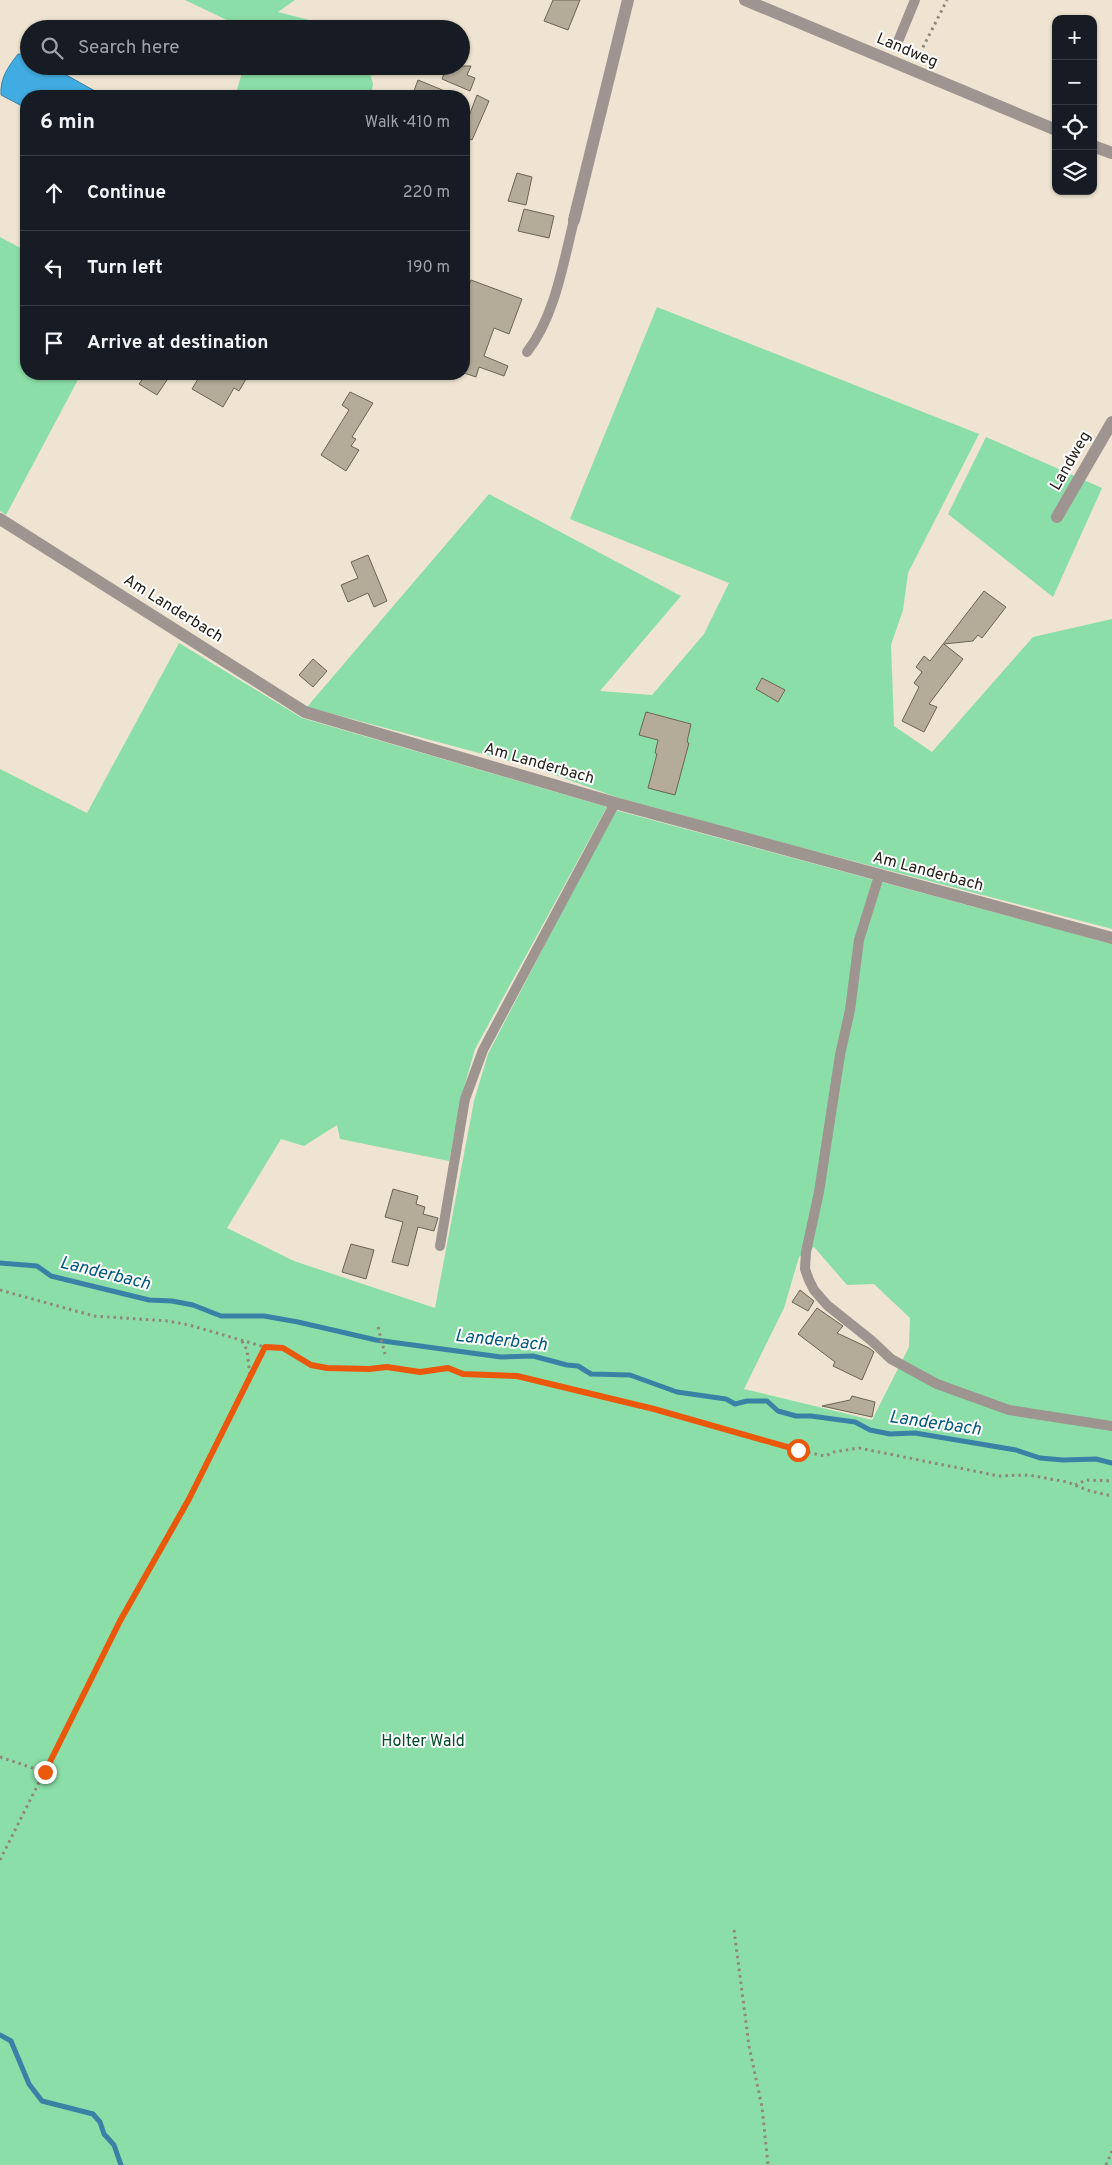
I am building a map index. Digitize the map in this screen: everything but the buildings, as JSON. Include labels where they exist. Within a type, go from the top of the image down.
[{"type":"street","points":[[574,220],[628,0]]},
{"type":"street","name":"Landweg","points":[[745,0],[1052,128]]},
{"type":"street","points":[[1097,148],[1112,154]]},
{"type":"street","name":"Landweg","points":[[1057,518],[1112,422]]},
{"type":"street","name":"Am Landerbach","points":[[0,519],[305,712],[615,803],[1112,938]]},
{"type":"lane","points":[[900,39],[915,0]]},
{"type":"lane","points":[[527,352],[536,340],[553,298],[574,220]]},
{"type":"lane","points":[[440,1246],[466,1099],[483,1050],[615,803]]},
{"type":"lane","points":[[879,876],[859,940],[850,1010],[840,1055],[819,1192],[806,1252],[805,1269],[809,1280],[814,1290],[827,1305],[847,1323],[872,1341],[890,1359],[937,1384],[1009,1410],[1112,1426]]},
{"type":"path","points":[[910,70],[922,52],[947,0]]},
{"type":"path","points":[[0,1290],[94,1316],[168,1321],[189,1325],[265,1347],[283,1348],[311,1365],[327,1368],[369,1369],[387,1367],[420,1372],[448,1368],[463,1374],[517,1376],[654,1409],[825,1456],[834,1452],[859,1448],[999,1476],[1029,1475],[1067,1482],[1112,1496]]},
{"type":"path","points":[[378,1327],[385,1354]]},
{"type":"path","points":[[242,1341],[247,1350],[250,1377]]},
{"type":"path","points":[[0,1860],[120,1621],[189,1499],[265,1347]]},
{"type":"path","points":[[1075,1485],[1086,1480],[1112,1481]]},
{"type":"path","points":[[0,1757],[45,1772]]},
{"type":"path","points":[[734,1930],[749,2046],[762,2107],[768,2165]]},
{"type":"path","points":[[1106,2165],[1112,2151]]},
{"type":"green space","points":[[185,0],[295,0],[278,12],[309,20],[227,20]]},
{"type":"green space","points":[[241,75],[370,75],[373,84],[372,90],[237,90]]},
{"type":"green space","points":[[0,237],[20,248],[20,380],[78,380],[6,515],[0,511]]},
{"type":"green space","points":[[657,307],[979,434],[908,573],[903,610],[891,645],[894,726],[932,752],[1033,637],[1112,619],[1112,929],[761,837],[616,797],[539,769],[307,707],[489,494],[681,596],[600,691],[652,695],[704,634],[729,583],[570,519]]},
{"type":"green space","points":[[986,437],[1102,488],[1053,597],[948,514]]},
{"type":"green space","name":"Holter Wald","points":[[179,643],[302,718],[607,807],[475,1049],[461,1098],[449,1161],[340,1139],[337,1125],[304,1146],[281,1139],[227,1228],[294,1261],[435,1308],[474,1101],[488,1054],[615,810],[1112,944],[1112,2165],[0,2165],[0,769],[87,813]],"holes":[[[814,1247],[847,1285],[874,1284],[910,1318],[909,1347],[872,1420],[744,1389],[784,1308],[799,1257]]]},
{"type":"water","points":[[18,54],[20,54],[20,75],[66,75],[93,90],[20,90],[20,105],[1,95],[3,78]]},
{"type":"waterway","name":"Landerbach","points":[[0,1263],[37,1266],[51,1276],[149,1300],[172,1301],[193,1305],[221,1316],[264,1316],[376,1340],[501,1357],[533,1356],[578,1366],[591,1374],[630,1375],[677,1392],[726,1399],[735,1404],[747,1401],[767,1401],[778,1411],[796,1416],[811,1416],[855,1422],[870,1430],[890,1434],[915,1433],[1016,1450],[1040,1458],[1063,1460],[1096,1459],[1112,1463]]},
{"type":"waterway","points":[[0,2035],[11,2041],[29,2084],[42,2101],[93,2114],[100,2122],[104,2134],[114,2145],[121,2165]]},
{"type":"route","points":[[45,1772],[120,1621],[189,1499],[265,1347],[283,1348],[311,1365],[327,1368],[369,1369],[387,1367],[420,1372],[448,1368],[463,1374],[517,1376],[654,1409],[798,1450]]}]
